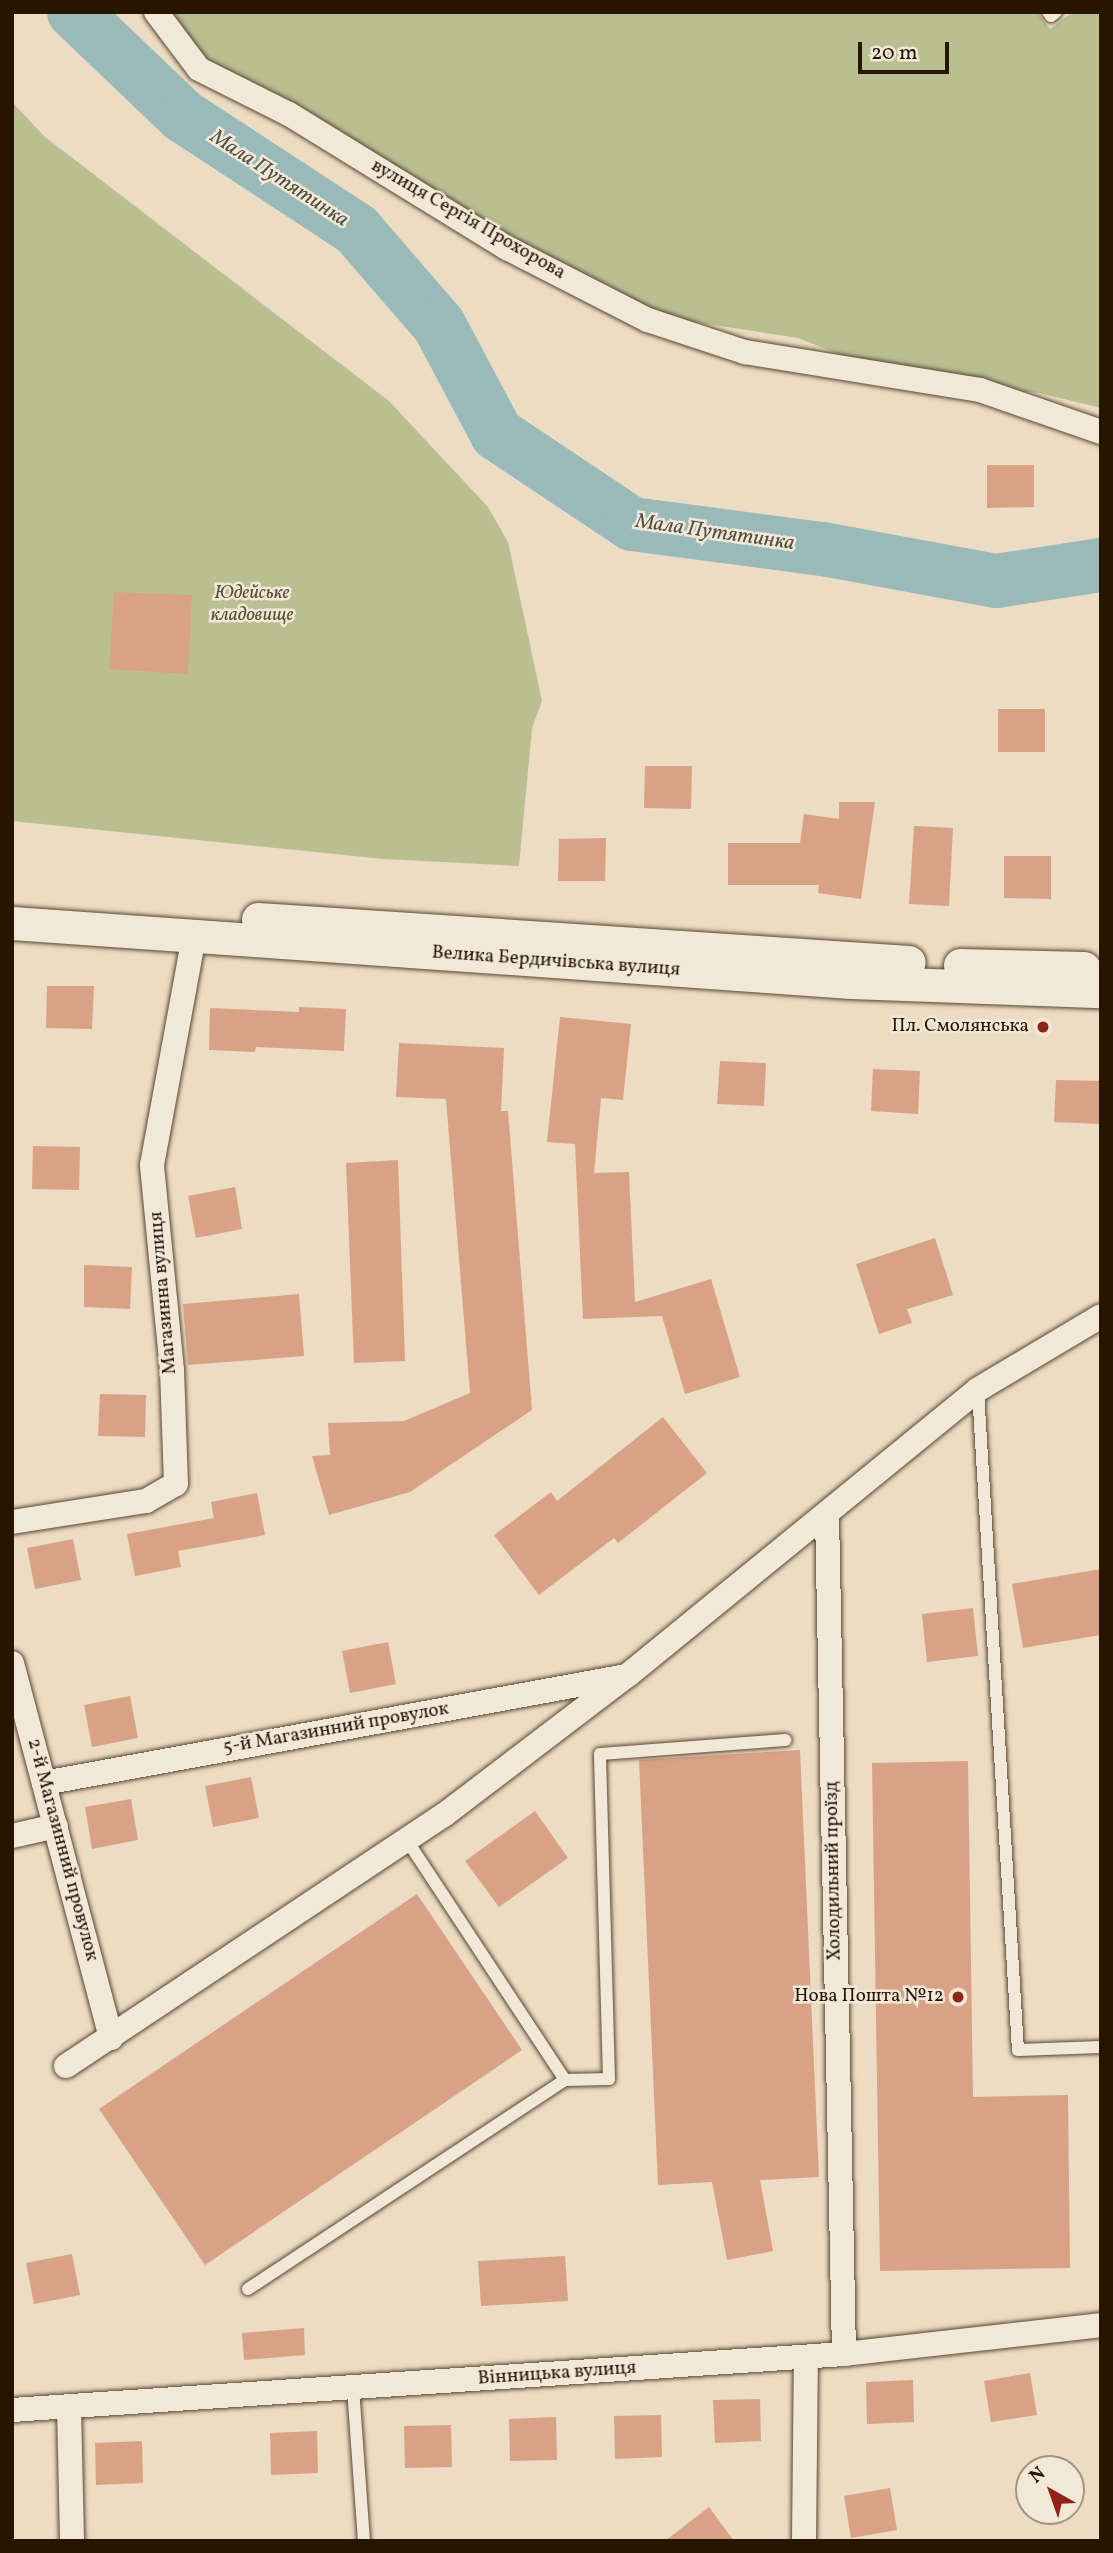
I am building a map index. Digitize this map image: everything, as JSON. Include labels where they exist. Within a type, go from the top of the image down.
[{"type":"main road","name":"Велика Бердичівська вулиця","points":[[12,903],[934,964],[1101,968]]},
{"type":"main road","name":"Велика Бердичівська вулиця","points":[[12,923],[825,980],[1101,991]]},
{"type":"street","name":"вулиця Сергія Прохорова","points":[[156,12],[199,69],[289,114],[507,248],[649,320],[745,352],[980,390],[1101,432]]},
{"type":"street","name":"Магазинна вулиця","points":[[12,1522],[146,1501],[176,1484],[172,1370],[152,1165],[194,937]]},
{"type":"street","points":[[66,2066],[407,1840],[628,1675],[978,1390],[1101,1316]]},
{"type":"street","name":"Холодильний проїзд","points":[[827,1514],[844,2354]]},
{"type":"street","name":"2-й Магазинний провулок","points":[[12,1663],[111,2038]]},
{"type":"street","name":"5-й Магазинний провулок","points":[[44,1783],[628,1675]]},
{"type":"street","points":[[12,1836],[55,1826]]},
{"type":"street","name":"Вінницька вулиця","points":[[12,2410],[806,2357],[1101,2325]]},
{"type":"street","points":[[804,2541],[806,2357]]},
{"type":"street","points":[[69,2407],[72,2541]]},
{"type":"lane","points":[[1048,12],[1051,16],[1056,12]]},
{"type":"lane","points":[[978,1390],[1018,2050],[1101,2047]]},
{"type":"lane","points":[[248,2289],[565,2080],[609,2079],[600,1754],[785,1740]]},
{"type":"lane","points":[[407,1840],[565,2080]]},
{"type":"lane","points":[[353,2388],[364,2541]]},
{"type":"green space","points":[[157,12],[1037,12],[1050,29],[1073,12],[1101,12],[1101,408],[1039,393],[902,379],[798,338],[656,316],[189,62]]},
{"type":"green space","name":"Юдейське кладовище","points":[[12,102],[45,137],[389,401],[488,507],[508,542],[542,701],[532,728],[519,866],[383,859],[12,821]]},
{"type":"building","points":[[987,465],[1034,465],[1034,507],[987,508]]},
{"type":"building","points":[[114,592],[192,595],[188,674],[109,669]]},
{"type":"building","points":[[998,709],[1045,709],[1045,752],[998,752]]},
{"type":"building","points":[[645,766],[692,766],[691,809],[644,808]]},
{"type":"building","points":[[839,802],[875,802],[861,899],[818,893],[819,885],[728,885],[728,843],[800,843],[804,814],[839,819]]},
{"type":"building","points":[[914,826],[953,828],[949,906],[909,904]]},
{"type":"building","points":[[606,838],[605,881],[558,881],[559,839]]},
{"type":"building","points":[[1004,856],[1051,856],[1051,899],[1004,898]]},
{"type":"building","points":[[47,986],[94,986],[92,1029],[46,1028]]},
{"type":"building","points":[[299,1007],[346,1009],[344,1051],[256,1047],[255,1052],[209,1050],[210,1008],[299,1012]]},
{"type":"building","points":[[560,1017],[631,1024],[623,1100],[601,1098],[594,1173],[629,1172],[635,1302],[711,1279],[740,1377],[685,1394],[662,1316],[583,1319],[575,1144],[547,1142]]},
{"type":"building","points":[[399,1043],[504,1048],[501,1111],[508,1111],[532,1410],[410,1492],[329,1515],[312,1456],[330,1455],[328,1423],[404,1421],[470,1393],[446,1099],[396,1097]]},
{"type":"building","points":[[720,1061],[766,1063],[764,1106],[717,1104]]},
{"type":"building","points":[[873,1069],[920,1071],[918,1114],[871,1111]]},
{"type":"building","points":[[1056,1080],[1101,1081],[1101,1124],[1054,1122]]},
{"type":"building","points":[[33,1146],[80,1147],[79,1190],[32,1189]]},
{"type":"building","points":[[398,1160],[405,1361],[354,1363],[346,1163]]},
{"type":"building","points":[[235,1187],[242,1229],[196,1238],[188,1196]]},
{"type":"building","points":[[935,1238],[953,1295],[907,1309],[912,1323],[879,1334],[856,1264]]},
{"type":"building","points":[[84,1265],[132,1267],[130,1309],[84,1307]]},
{"type":"building","points":[[299,1294],[304,1356],[188,1365],[183,1304]]},
{"type":"building","points":[[100,1394],[146,1395],[145,1437],[98,1436]]},
{"type":"building","points":[[663,1417],[707,1473],[618,1543],[614,1538],[539,1595],[494,1535],[551,1492],[557,1501]]},
{"type":"building","points":[[257,1493],[265,1535],[178,1551],[181,1567],[135,1576],[127,1534],[214,1518],[211,1502]]},
{"type":"building","points":[[73,1539],[81,1580],[35,1589],[27,1548]]},
{"type":"building","points":[[1101,1569],[1101,1635],[1023,1648],[1012,1584]]},
{"type":"building","points":[[973,1608],[978,1656],[927,1662],[922,1614]]},
{"type":"building","points":[[388,1642],[396,1684],[350,1693],[342,1651]]},
{"type":"building","points":[[130,1696],[138,1738],[92,1747],[84,1705]]},
{"type":"building","points":[[800,1750],[819,2177],[760,2180],[773,2251],[727,2260],[712,2182],[658,2185],[639,1760]]},
{"type":"building","points":[[968,1761],[973,2097],[1068,2095],[1070,2268],[880,2271],[872,1763]]},
{"type":"building","points":[[251,1777],[259,1818],[213,1827],[205,1786]]},
{"type":"building","points":[[131,1799],[138,1840],[92,1849],[85,1807]]},
{"type":"building","points":[[535,1811],[568,1858],[499,1907],[465,1861]]},
{"type":"building","points":[[417,1894],[522,2050],[205,2265],[99,2109]]},
{"type":"building","points":[[72,2254],[80,2295],[34,2304],[26,2263]]},
{"type":"building","points":[[565,2256],[568,2301],[481,2306],[478,2261]]},
{"type":"building","points":[[304,2328],[305,2355],[244,2360],[242,2333]]},
{"type":"building","points":[[1030,2373],[1037,2415],[991,2422],[984,2381]]},
{"type":"building","points":[[913,2380],[914,2422],[867,2424],[866,2382]]},
{"type":"building","points":[[760,2399],[761,2441],[715,2443],[713,2400]]},
{"type":"building","points":[[661,2415],[662,2457],[615,2459],[614,2416]]},
{"type":"building","points":[[556,2417],[557,2460],[510,2461],[509,2419]]},
{"type":"building","points":[[451,2425],[452,2467],[405,2468],[404,2426]]},
{"type":"building","points":[[317,2431],[318,2473],[271,2475],[270,2433]]},
{"type":"building","points":[[142,2441],[143,2483],[96,2485],[95,2443]]},
{"type":"building","points":[[890,2488],[897,2530],[851,2538],[844,2496]]},
{"type":"building","points":[[709,2507],[734,2541],[665,2541]]},
{"type":"waterway","name":"Мала Путятинка","points":[[74,12],[183,116],[356,229],[439,325],[497,434],[632,524],[823,549],[996,581],[1101,565]]},
{"type":"place","name":"Пл. Смолянська","points":[[1043,1027]]},
{"type":"place","name":"Нова Пошта №12","points":[[958,1997]]}]
